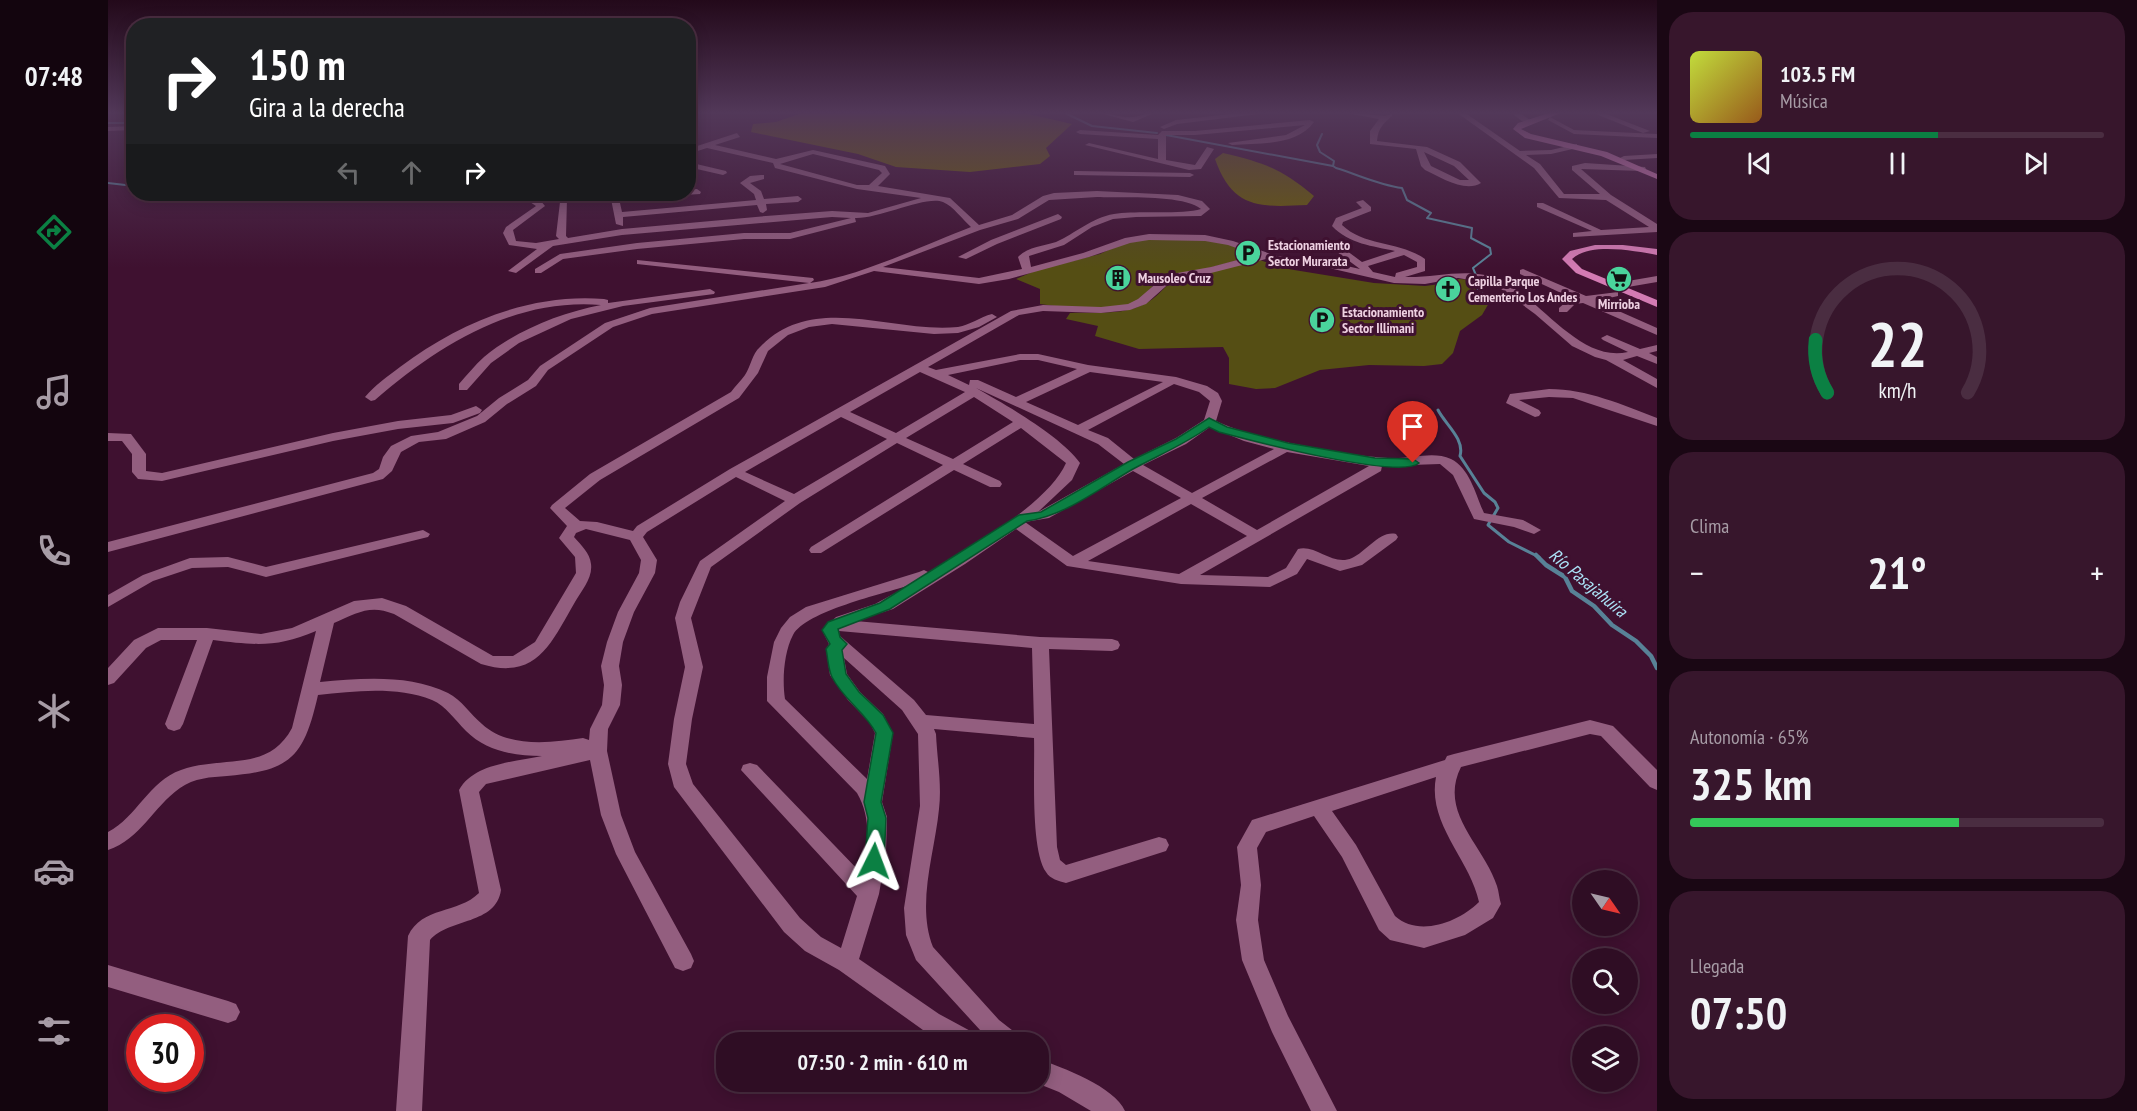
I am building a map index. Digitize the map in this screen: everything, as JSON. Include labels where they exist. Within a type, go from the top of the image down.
[{"type":"main road","points":[[1635,164],[1652,171]]},
{"type":"main road","points":[[1657,253],[1608,251],[1578,259],[1578,263],[1585,269],[1617,289],[1657,302]]},
{"type":"street","points":[[777,164],[857,187],[935,197],[954,205],[977,228]]},
{"type":"street","points":[[862,164],[884,169],[886,174],[873,184],[874,188]]},
{"type":"street","points":[[1133,164],[1135,174]]},
{"type":"street","points":[[1172,164],[1194,168],[1200,164]]},
{"type":"street","points":[[1424,164],[1428,168],[1459,182],[1477,183],[1457,164]]},
{"type":"street","points":[[1534,164],[1562,196],[1608,197]]},
{"type":"street","points":[[1591,164],[1595,166]]},
{"type":"street","points":[[1652,171],[1586,165],[1575,168],[1608,197],[1657,229]]},
{"type":"street","points":[[696,166],[723,173]]},
{"type":"street","points":[[1077,173],[1192,175]]},
{"type":"street","points":[[761,177],[744,183],[758,193],[766,219]]},
{"type":"street","points":[[108,547],[378,476],[385,471],[396,449],[416,439],[441,436],[473,422],[532,383],[544,368],[593,333],[632,316],[838,281],[977,228],[1015,217],[1046,198],[1054,196],[1097,194],[1178,198],[1199,203],[1206,209],[1201,213],[1188,214],[1120,215],[1089,225],[1069,240],[1024,255],[1027,270]]},
{"type":"street","points":[[538,271],[561,257],[637,246],[744,236],[790,236],[935,197]]},
{"type":"street","points":[[618,215],[798,199]]},
{"type":"street","points":[[535,201],[541,206],[509,229],[510,241],[526,246],[553,244]]},
{"type":"street","points":[[564,201],[565,217],[561,236],[565,241]]},
{"type":"street","points":[[615,201],[622,232]]},
{"type":"street","points":[[1340,250],[1370,273],[1409,274],[1422,269],[1423,264],[1420,258],[1361,240],[1339,229],[1336,223],[1339,220],[1368,209],[1360,202]]},
{"type":"street","points":[[1540,204],[1570,220],[1602,232]]},
{"type":"street","points":[[513,271],[540,249],[553,244],[622,232],[832,214],[868,216]]},
{"type":"street","points":[[963,257],[1058,217]]},
{"type":"street","points":[[1035,226],[1069,240]]},
{"type":"street","points":[[1576,235],[1657,229]]},
{"type":"street","points":[[875,267],[880,270],[979,281],[1086,255],[1128,240],[1149,237],[1217,240],[1265,256],[1370,273],[1408,282],[1443,279],[1458,275],[1481,278],[1501,284],[1539,312],[1576,344],[1611,358],[1657,384]]},
{"type":"street","points":[[1361,265],[1403,252]]},
{"type":"street","points":[[576,526],[557,508],[595,477],[735,395],[751,375],[763,350],[789,331],[836,321],[959,330],[1007,310],[1038,307],[1081,311],[1129,307],[1149,298],[1160,283],[1172,276],[1209,271],[1265,256]]},
{"type":"street","points":[[640,262],[709,272],[750,273],[838,281]]},
{"type":"street","points":[[1523,272],[1657,332]]},
{"type":"street","points":[[1563,310],[1572,302],[1586,301],[1617,289],[1657,279]]},
{"type":"street","points":[[463,387],[480,366],[515,340],[563,318],[615,304],[654,297],[818,280]]},
{"type":"street","points":[[371,396],[429,352],[482,325],[552,303],[585,300],[615,304]]},
{"type":"street","points":[[636,537],[648,524],[735,472],[1023,310]]},
{"type":"street","points":[[1607,338],[1657,361]]},
{"type":"street","points":[[1611,358],[1657,348]]},
{"type":"street","points":[[940,373],[1030,356],[1088,368],[1172,380],[1203,389],[1214,396],[1216,401],[1214,412],[1209,422],[1181,441],[1044,515],[1020,520]]},
{"type":"street","points":[[920,368],[940,373],[1016,402],[1103,441],[1133,465],[1258,536]]},
{"type":"street","points":[[1016,402],[1088,368]]},
{"type":"street","points":[[940,373],[1048,439],[1072,459],[1074,465],[1060,484],[1020,520],[885,606],[833,625],[830,630],[839,644],[908,705],[921,721],[927,734],[930,806],[915,908],[917,935],[924,953],[996,1032]]},
{"type":"street","points":[[1078,430],[1167,385],[1172,380]]},
{"type":"street","points":[[108,437],[126,437],[139,454],[140,472],[143,476],[162,477],[333,437],[398,425],[453,419],[523,389]]},
{"type":"street","points":[[950,1032],[931,1022],[847,963],[813,944],[792,925],[684,787],[677,764],[683,719],[694,667],[683,618],[687,602],[705,564],[795,500],[974,392]]},
{"type":"street","points":[[1534,413],[1512,403],[1514,397],[1550,393],[1571,394],[1657,422]]},
{"type":"street","points":[[840,412],[899,437],[995,484]]},
{"type":"street","points":[[1209,422],[1223,430],[1288,447],[1375,462],[1413,463],[1437,459],[1448,462],[1459,474],[1479,516],[1518,523],[1534,530]]},
{"type":"street","points":[[816,550],[1020,423]]},
{"type":"street","points":[[1072,563],[1288,447]]},
{"type":"street","points":[[1181,579],[1376,468],[1375,462]]},
{"type":"street","points":[[735,472],[795,500]]},
{"type":"street","points":[[1020,520],[1072,563],[1181,579],[1270,582],[1292,571],[1303,552],[1340,566],[1357,562],[1391,537]]},
{"type":"street","points":[[108,679],[147,638],[158,634],[207,634],[261,640],[297,633],[360,605],[382,603],[400,610],[487,660],[501,663],[524,659],[541,646],[585,573],[585,560],[566,538],[567,534],[576,526],[593,525],[636,537],[649,560],[647,573],[626,612],[615,642],[610,666],[613,685],[611,705],[599,729],[598,747],[612,815],[626,854],[683,961]]},
{"type":"street","points":[[108,602],[163,571],[190,563],[228,562],[266,572],[423,534]]},
{"type":"street","points":[[847,963],[868,894],[874,861],[877,818],[864,788],[776,701],[774,688],[784,636],[797,619],[812,611],[950,566]]},
{"type":"street","points":[[108,842],[126,832],[168,785],[185,776],[208,769],[268,763],[285,755],[295,744],[311,689],[326,621]]},
{"type":"street","points":[[833,625],[1040,643],[1112,645]]},
{"type":"street","points":[[174,724],[207,634]]},
{"type":"street","points":[[1040,643],[1047,847],[1053,868],[1066,874],[1159,845]]},
{"type":"street","points":[[839,644],[834,649],[839,675],[854,696],[877,719],[884,733],[872,802]]},
{"type":"street","points":[[311,689],[362,684],[433,694],[450,703],[484,736],[504,744],[546,750],[598,747]]},
{"type":"street","points":[[921,721],[1043,732]]},
{"type":"street","points":[[1318,806],[1349,851],[1387,923],[1398,933],[1424,938],[1465,925],[1485,911],[1490,904],[1486,885],[1451,822],[1445,798],[1445,779],[1454,761],[1590,727],[1607,731],[1657,782]]},
{"type":"street","points":[[409,1111],[419,936],[424,927],[434,921],[478,906],[489,897],[490,890],[470,790],[479,779],[496,773],[598,747]]},
{"type":"street","points":[[1324,1111],[1281,1024],[1253,960],[1247,920],[1251,885],[1247,847],[1259,826],[1452,765]]},
{"type":"street","points":[[750,770],[868,894]]},
{"type":"street","points":[[108,976],[228,1012]]},
{"type":"street","points":[[1049,1075],[1091,1095],[1112,1111]]},
{"type":"shaded area","points":[[887,164],[1040,164],[970,172],[896,167]]},
{"type":"shaded area","points":[[1217,164],[1261,164],[1291,179],[1314,196],[1307,205],[1262,205],[1240,196],[1230,188]]},
{"type":"shaded area","points":[[1152,238],[1215,240],[1243,249],[1240,251],[1254,256],[1197,271],[1164,275],[1138,301],[1124,306],[1077,309],[1040,304],[1040,289],[1016,279],[1037,270],[1100,254],[1121,244]]},
{"type":"shaded area","points":[[1260,260],[1282,268],[1374,283],[1425,286],[1459,279],[1472,280],[1479,300],[1489,303],[1482,315],[1460,331],[1453,353],[1442,364],[1369,365],[1320,370],[1275,388],[1256,389],[1229,384],[1229,358],[1223,347],[1139,349],[1095,336],[1098,326],[1066,319],[1070,313],[1130,309],[1148,302],[1181,277]]},
{"type":"waterway","points":[[1321,164],[1333,166]]},
{"type":"waterway","name":"Río Pasajahuira","points":[[1333,166],[1377,182],[1402,188],[1407,200],[1431,213],[1427,218],[1472,228],[1471,238],[1490,248],[1491,254],[1473,268],[1480,285],[1477,288],[1484,294],[1484,301]]},
{"type":"waterway","points":[[108,183],[126,185]]},
{"type":"waterway","name":"Río Pasajahuira","points":[[1438,410],[1460,444],[1460,456],[1484,493],[1495,502],[1498,508],[1488,525],[1509,542],[1537,556]]},
{"type":"waterway","name":"Río Pasajahuira","points":[[1537,556],[1546,565],[1565,577],[1572,591],[1594,606],[1612,625],[1636,641],[1651,656],[1657,668]]},
{"type":"place","name":"Estacionamiento Sector Murarata","points":[[1248,253]]},
{"type":"place","name":"Mausoleo Cruz","points":[[1118,278]]},
{"type":"place","name":"Mirrioba","points":[[1619,279]]},
{"type":"place","name":"Capilla Parque Cementerio Los Andes","points":[[1448,289]]},
{"type":"place","name":"Estacionamiento Sector Illimani","points":[[1322,320]]},
{"type":"route","points":[[874,861],[877,818],[872,802],[884,733],[877,719],[854,696],[839,675],[834,649],[839,644],[833,639],[830,630],[833,625],[885,606],[1023,518],[1029,519],[1044,515],[1181,441],[1209,422],[1223,430],[1288,447],[1375,462],[1413,463]]}]
